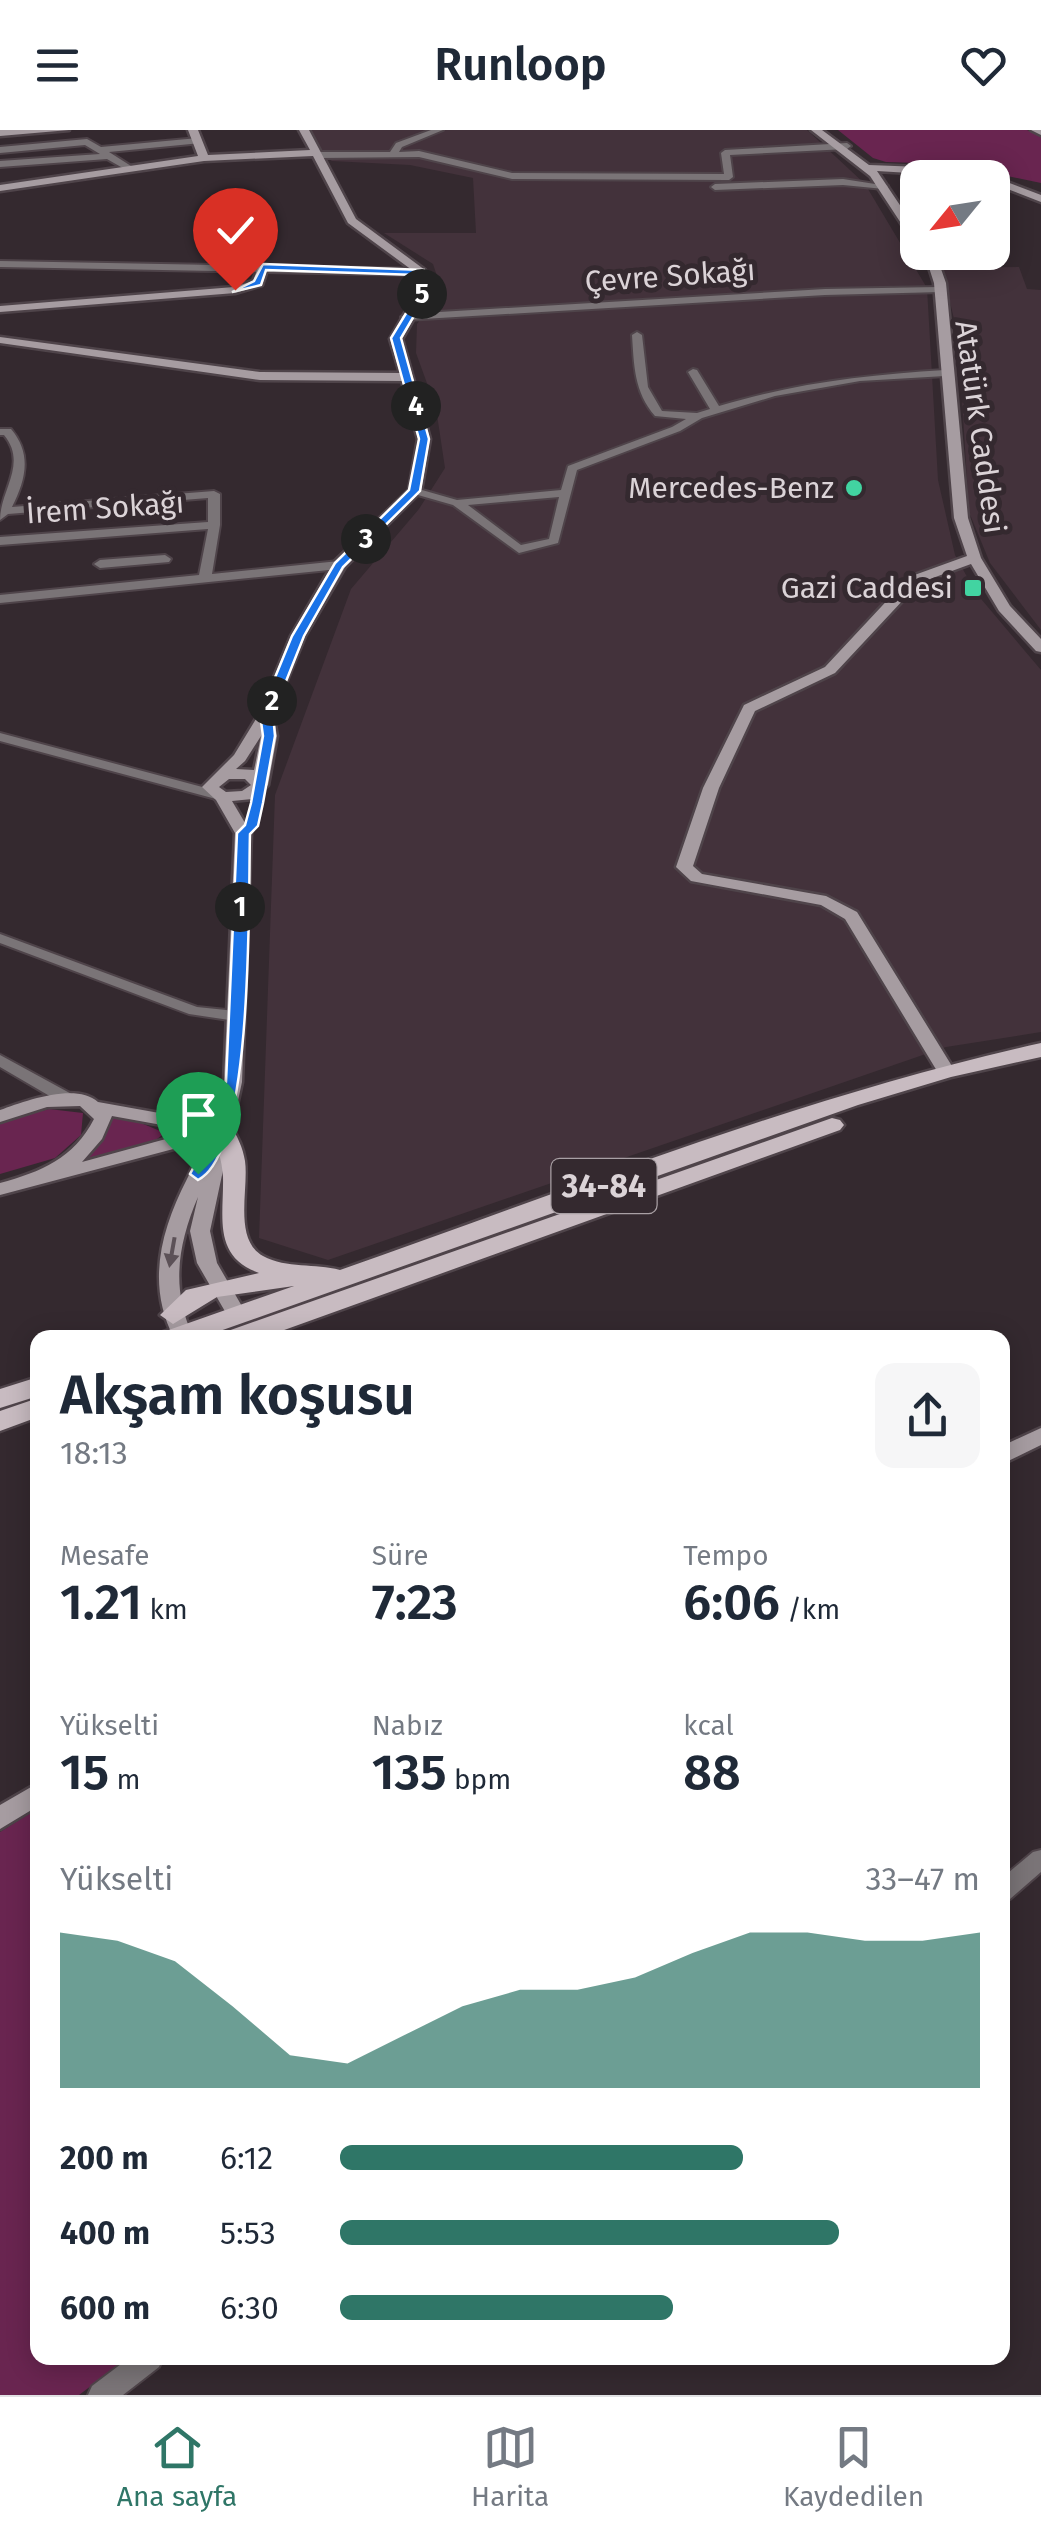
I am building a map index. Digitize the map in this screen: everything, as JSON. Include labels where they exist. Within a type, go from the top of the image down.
[{"type":"main road","points":[[0,132],[64,130]]},
{"type":"main road","points":[[218,787],[266,714],[298,636],[339,565],[414,491],[424,439],[396,338],[423,292],[421,272],[352,221],[304,130]]},
{"type":"main road","points":[[816,130],[880,172],[900,200]]},
{"type":"main road","points":[[826,130],[842,146]]},
{"type":"main road","points":[[196,136],[204,158]]},
{"type":"main road","points":[[0,188],[204,158],[319,154]]},
{"type":"main road","points":[[880,172],[937,168],[985,174],[1041,198]]},
{"type":"main road","points":[[880,172],[900,208]]},
{"type":"main road","points":[[0,309],[235,290],[258,283],[263,267]]},
{"type":"main road","name":"Atatürk Caddesi","points":[[931,270],[938,290],[961,518],[974,558],[1004,608],[1041,648]]},
{"type":"main road","points":[[0,340],[260,376],[409,377]]},
{"type":"main road","points":[[946,1071],[852,916],[826,901],[697,878],[684,867],[711,788],[749,708],[830,670],[914,580],[974,558]]},
{"type":"main road","points":[[244,833],[251,826],[269,736],[266,714]]},
{"type":"main road","points":[[218,787],[241,772],[258,785]]},
{"type":"main road","points":[[218,787],[246,796],[258,785]]},
{"type":"main road","points":[[218,787],[244,833],[233,1082],[219,1160],[200,1231],[207,1263],[224,1288],[232,1330]]},
{"type":"main road","name":"34-84","points":[[232,1330],[348,1276],[946,1071],[1041,1050]]},
{"type":"main road","name":"34-84","points":[[232,1330],[851,1118],[1041,1066]]},
{"type":"main road","points":[[0,1116],[45,1101],[85,1100],[104,1118],[96,1138],[82,1155],[52,1175]]},
{"type":"main road","points":[[92,1106],[222,1130]]},
{"type":"main road","points":[[0,1189],[222,1130]]},
{"type":"main road","points":[[222,1130],[232,1154],[232,1221],[237,1244],[256,1262],[312,1276]]},
{"type":"main road","points":[[178,1330],[169,1272],[174,1238],[190,1192],[222,1130]]},
{"type":"main road","points":[[178,1330],[190,1298],[224,1288],[312,1276],[348,1276]]},
{"type":"main road","points":[[0,1399],[30,1389]]},
{"type":"main road","points":[[0,1421],[30,1410]]},
{"type":"main road","points":[[1010,1452],[1041,1436]]},
{"type":"main road","points":[[0,1818],[30,1798]]},
{"type":"street","points":[[116,130],[121,148]]},
{"type":"street","points":[[394,152],[399,145],[439,130]]},
{"type":"street","points":[[100,150],[196,136]]},
{"type":"street","points":[[0,150],[87,142],[128,168]]},
{"type":"street","points":[[319,154],[394,152],[512,176],[729,177],[725,152],[842,146]]},
{"type":"street","points":[[0,164],[110,156]]},
{"type":"street","points":[[0,164],[22,185]]},
{"type":"street","points":[[703,187],[843,182],[880,172]]},
{"type":"street","points":[[0,264],[421,272]]},
{"type":"street","name":"Çevre Sokağı","points":[[406,318],[825,292],[938,290]]},
{"type":"street","points":[[637,335],[643,393],[652,407],[660,414],[698,416]]},
{"type":"street","points":[[692,372],[716,410]]},
{"type":"street","points":[[457,503],[519,549],[554,541],[572,468],[676,429],[698,416],[802,387],[945,373]]},
{"type":"street","points":[[0,432],[7,431],[15,439],[20,481],[1,513]]},
{"type":"street","points":[[0,483],[20,481]]},
{"type":"street","points":[[414,491],[457,503],[565,493]]},
{"type":"street","points":[[1,513],[214,494],[214,524],[204,578]]},
{"type":"street","name":"İrem Sokağı","points":[[0,541],[214,524]]},
{"type":"street","points":[[98,533],[100,588]]},
{"type":"street","points":[[100,564],[165,560]]},
{"type":"street","points":[[0,599],[339,565]]},
{"type":"street","points":[[0,737],[160,778],[218,787]]},
{"type":"street","points":[[0,938],[194,1011],[236,1016]]},
{"type":"street","points":[[0,1060],[71,1100]]},
{"type":"street","points":[[1010,1885],[1041,1859]]},
{"type":"street","points":[[102,2395],[141,2365]]},
{"type":"shaded area","points":[[306,130],[807,130],[865,184],[900,243],[900,270],[916,270],[927,288],[938,480],[955,555],[976,593],[1041,670],[1041,1032],[946,1047],[328,1260],[259,1238],[275,795],[351,589],[419,509],[445,468],[436,408],[416,353],[417,324],[442,291],[433,264],[384,233],[476,233],[473,178],[410,165],[332,161],[322,155]]},
{"type":"shaded area","points":[[838,130],[1027,130],[1041,137],[1041,183],[1010,177],[1010,160],[900,162],[873,158]]},
{"type":"shaded area","points":[[1019,267],[1027,289],[1041,290],[1041,630],[990,563],[969,512],[958,336],[942,270]]},
{"type":"shaded area","points":[[49,1109],[83,1113],[81,1135],[55,1158],[0,1174],[0,1122]]},
{"type":"shaded area","points":[[112,1111],[165,1133],[153,1142],[80,1162],[104,1135]]},
{"type":"shaded area","points":[[30,1813],[30,2365],[119,2365],[79,2395],[0,2395],[0,1832]]},
{"type":"place","name":"Mercedes-Benz","points":[[854,488]]},
{"type":"place","name":"Gazi Caddesi","points":[[973,588]]},
{"type":"route","points":[[198,1174],[222,1130],[233,1082],[244,833],[251,826],[257,803],[269,736],[266,714],[298,636],[339,565],[414,491],[424,439],[396,338],[423,292],[421,272],[263,267],[258,283],[235,290]]}]
